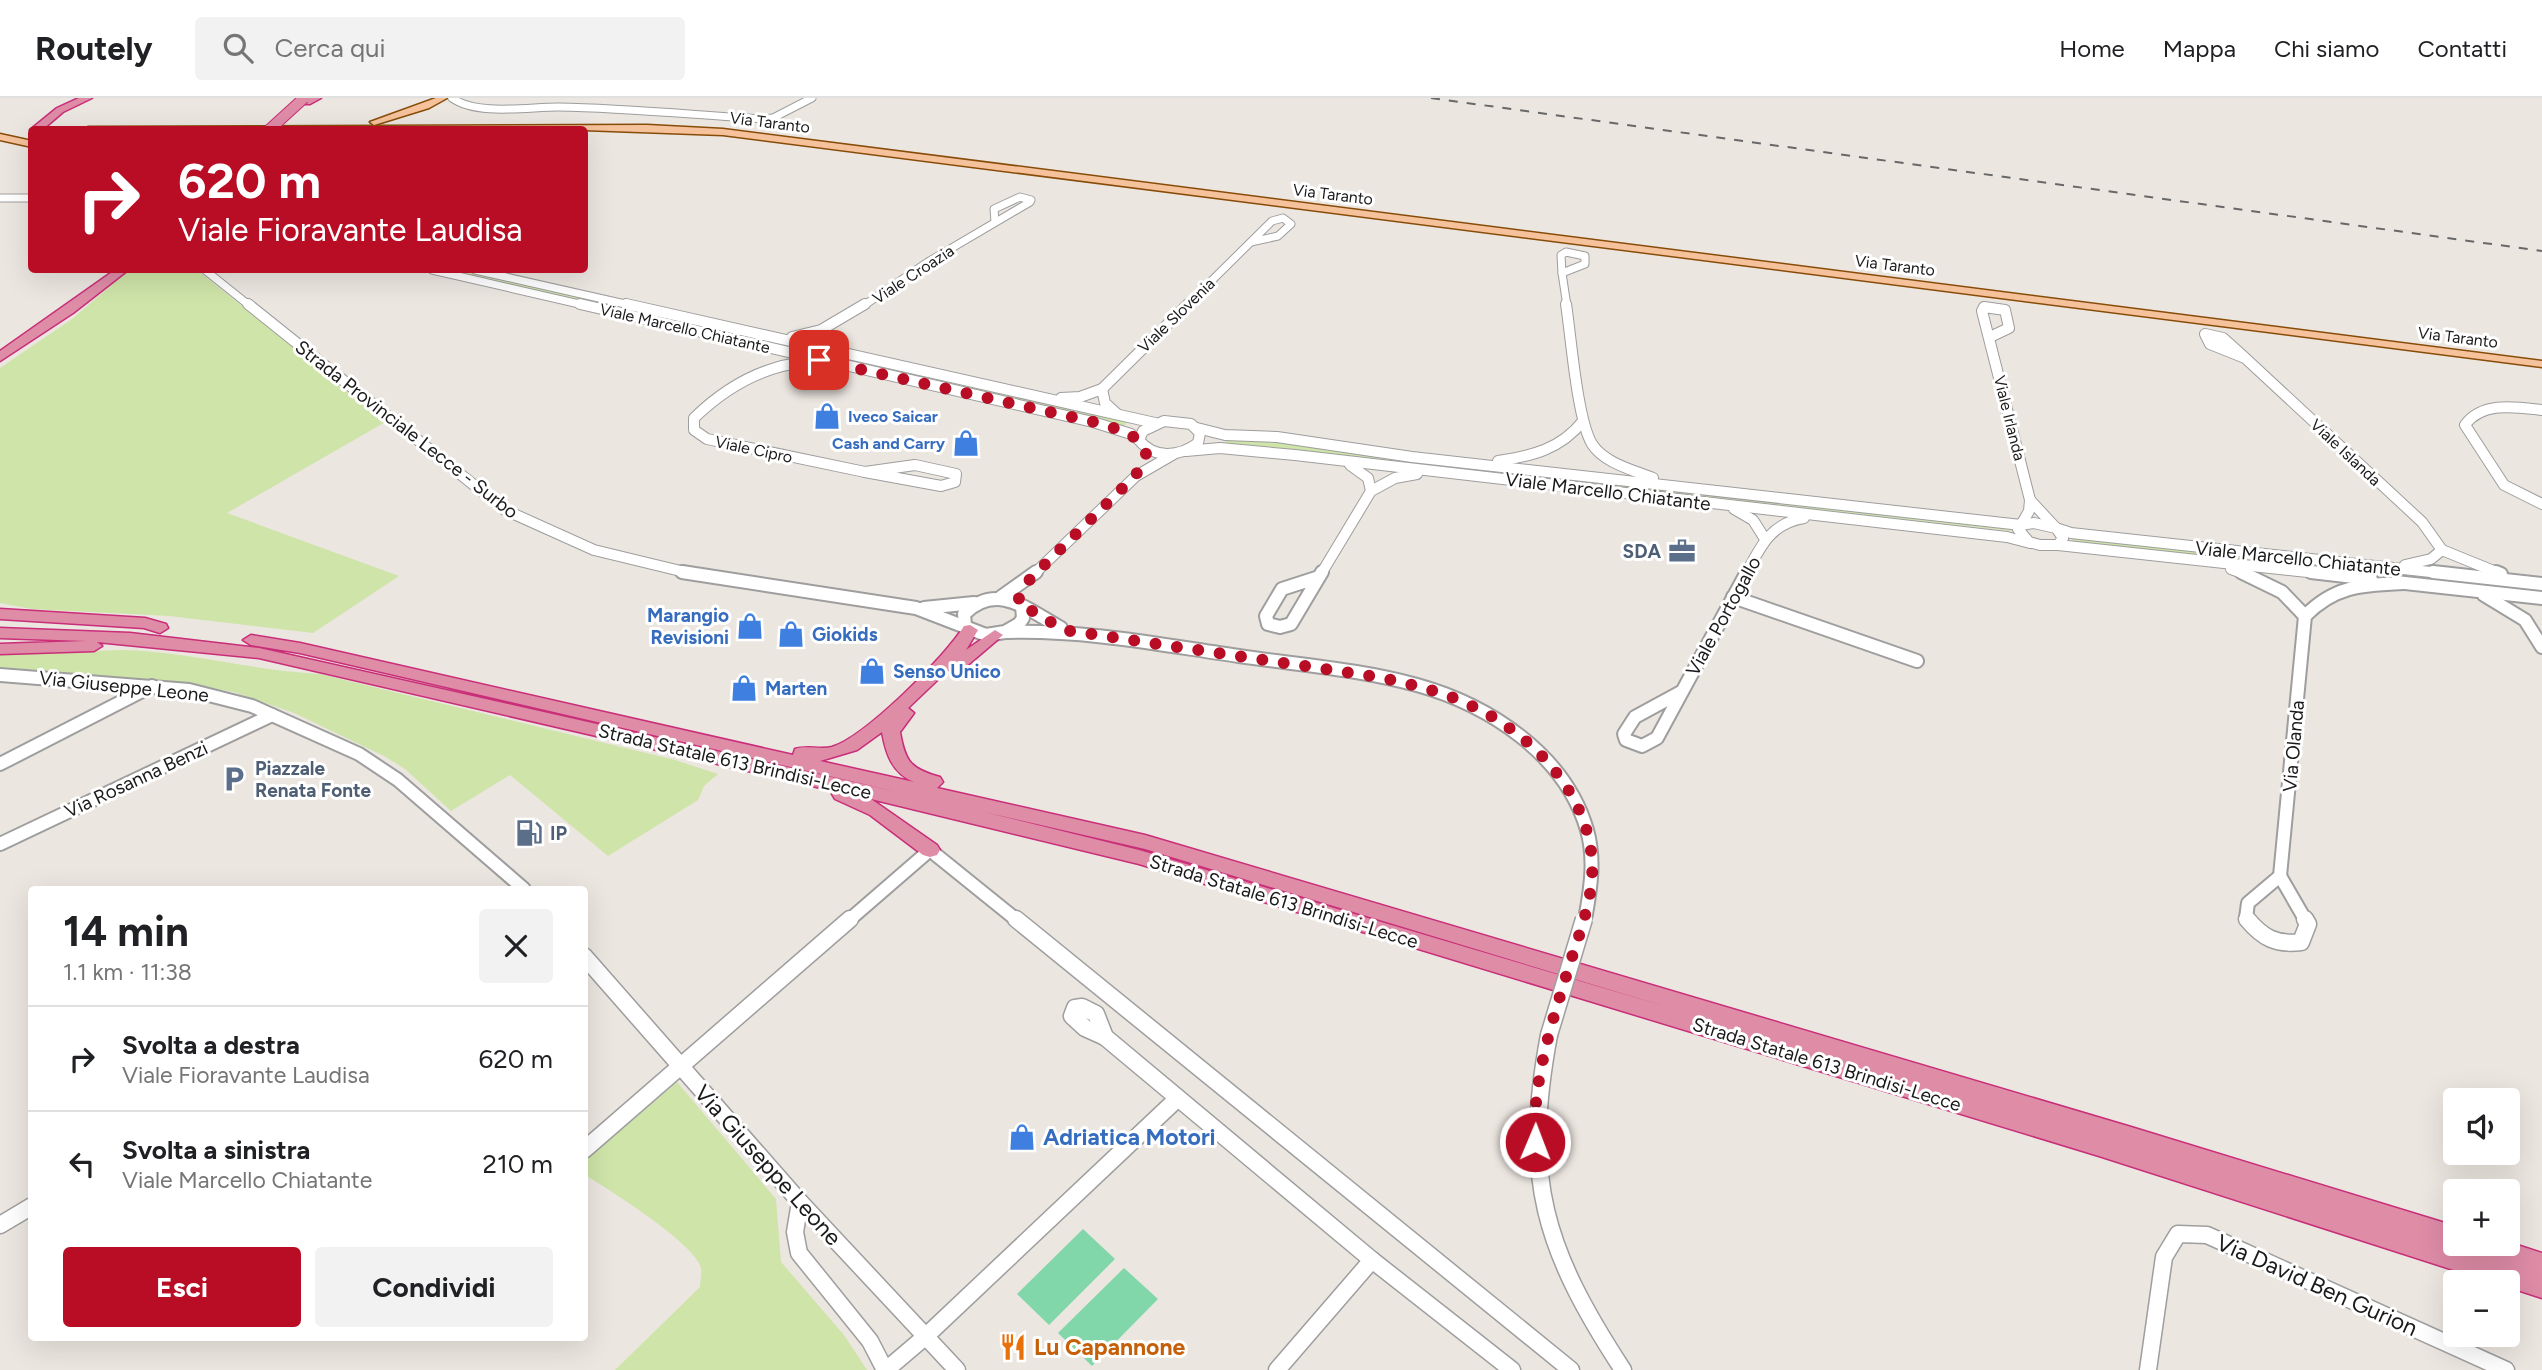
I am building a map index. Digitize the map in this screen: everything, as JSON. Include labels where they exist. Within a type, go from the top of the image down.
[{"type":"highway","points":[[44,125],[60,110],[87,98]]},
{"type":"highway","points":[[275,126],[308,99]]},
{"type":"highway","points":[[0,349],[34,328],[108,273]]},
{"type":"highway","points":[[0,360],[60,320],[69,310],[118,273]]},
{"type":"highway","points":[[0,614],[145,623],[160,628]]},
{"type":"highway","name":"Strada Statale 613 Brindisi-Lecce","points":[[0,622],[160,628],[300,648],[1145,842],[2118,1133],[2443,1234]]},
{"type":"highway","points":[[645,726],[684,727],[813,756],[839,752],[858,743],[881,725],[959,651],[967,628]]},
{"type":"highway","name":"Strada Statale 613 Brindisi-Lecce","points":[[0,633],[87,634],[259,653],[957,811],[1139,857],[2099,1146],[2542,1286]]},
{"type":"highway","points":[[1000,634],[909,708],[891,731],[893,751],[901,767],[920,779],[1018,803],[1053,821]]},
{"type":"highway","points":[[0,649],[140,645],[314,664]]},
{"type":"highway","points":[[704,754],[718,764],[858,800],[930,850]]},
{"type":"highway","points":[[2514,1256],[2542,1265]]},
{"type":"main road","points":[[337,126],[388,119],[443,98]]},
{"type":"main road","points":[[390,126],[401,123],[426,106]]},
{"type":"main road","points":[[416,113],[415,120],[422,124],[440,126]]},
{"type":"main road","points":[[383,126],[388,119]]},
{"type":"main road","name":"Via Taranto","points":[[588,128],[660,128],[723,132],[2542,364]]},
{"type":"main road","points":[[0,136],[28,132]]},
{"type":"main road","points":[[16,141],[28,134]]},
{"type":"main road","points":[[0,136],[28,143]]},
{"type":"street","points":[[452,98],[459,103],[499,109],[558,107],[763,119],[773,118],[812,98]]},
{"type":"street","name":"Viale Croazia","points":[[774,337],[807,336],[832,327],[895,283],[1030,202],[1031,200],[1020,197],[994,209],[995,222]]},
{"type":"street","points":[[0,198],[28,198]]},
{"type":"street","name":"Viale Slovenia","points":[[1102,389],[1272,221],[1285,218],[1292,223],[1278,236],[1251,242]]},
{"type":"street","name":"Strada Provinciale Lecce - Surbo","points":[[209,273],[505,510],[548,531],[594,550],[681,572],[916,608],[967,628],[1000,634]]},
{"type":"street","name":"Viale Marcello Chiatante","points":[[445,273],[1094,422],[1131,434],[1156,453],[1174,454],[1220,448],[1295,455],[2007,537],[2050,547],[2058,545],[2196,559],[2542,599]]},
{"type":"street","name":"Viale Marcello Chiatante","points":[[488,273],[1119,416],[1155,423],[1183,422],[1224,435],[1277,437],[1472,463],[2021,525],[2036,522],[2071,533],[2541,584]]},
{"type":"street","points":[[1562,273],[1583,421],[1592,444],[1603,455],[1646,476],[1690,487]]},
{"type":"street","points":[[832,327],[825,337],[829,343],[853,355]]},
{"type":"street","name":"Viale Irlanda","points":[[1990,337],[2031,500],[2055,528]]},
{"type":"street","points":[[746,343],[763,353],[767,359],[766,365],[759,372]]},
{"type":"street","name":"Viale Islanda","points":[[2245,358],[2422,522],[2442,550],[2479,567],[2541,584]]},
{"type":"street","name":"Viale Cipro","points":[[833,363],[791,362],[759,372],[703,408],[694,418],[694,430],[707,439],[865,472],[941,486],[955,482],[956,474],[915,465],[865,472]]},
{"type":"street","points":[[1038,398],[1080,397],[1102,389],[1105,403],[1119,416]]},
{"type":"street","points":[[2542,411],[2493,409],[2473,415],[2465,425],[2504,485],[2542,504]]},
{"type":"street","points":[[1472,463],[1519,458],[1552,449],[1577,430],[1583,421]]},
{"type":"street","points":[[1136,475],[1146,454],[1141,443],[1143,430],[1155,423]]},
{"type":"street","points":[[1186,451],[1198,443],[1200,433],[1197,428]]},
{"type":"street","points":[[967,628],[964,614],[974,603],[1001,597],[1030,579],[1136,475],[1174,454]]},
{"type":"street","points":[[1295,455],[1362,469],[1372,483],[1371,491]]},
{"type":"street","points":[[1319,577],[1282,589],[1266,616],[1268,624],[1280,627],[1291,624],[1371,491],[1380,484],[1409,474],[1448,472]]},
{"type":"street","points":[[2031,500],[2019,533],[2031,543]]},
{"type":"street","name":"Viale Portogallo","points":[[1720,503],[1750,517],[1765,539]]},
{"type":"street","name":"Viale Portogallo","points":[[1681,692],[1635,717],[1624,734],[1626,740],[1632,745],[1650,746],[1657,738],[1765,539],[1790,520],[1839,517]]},
{"type":"street","points":[[2055,528],[2063,538],[2058,545]]},
{"type":"street","points":[[2390,567],[2428,560],[2442,550]]},
{"type":"street","points":[[2196,559],[2270,584],[2299,605],[2305,616],[2317,601],[2339,590],[2354,586],[2404,583]]},
{"type":"street","points":[[1000,634],[1013,629],[1023,618],[1019,604],[1030,579]]},
{"type":"street","points":[[2473,591],[2494,599],[2525,620]]},
{"type":"street","points":[[1001,597],[1019,604],[1064,630]]},
{"type":"street","points":[[1733,597],[1917,661]]},
{"type":"street","points":[[2542,599],[2523,607],[2525,620],[2542,647]]},
{"type":"street","name":"Strada Provinciale Lecce - Surbo","points":[[916,608],[974,603]]},
{"type":"street","name":"Via Olanda","points":[[2280,876],[2305,616]]},
{"type":"street","points":[[1000,634],[1064,630],[1378,677],[1440,693],[1469,704],[1520,736],[1542,756],[1573,798],[1588,834],[1592,860],[1586,914],[1538,1080],[1534,1123],[1535,1161],[1541,1200],[1557,1250],[1574,1290],[1623,1370]]},
{"type":"street","name":"Via Giuseppe Leone","points":[[0,675],[153,686],[219,696],[272,715],[359,754],[398,780],[521,886]]},
{"type":"street","points":[[0,764],[153,686]]},
{"type":"street","name":"Via Rosanna Benzi","points":[[2,839],[272,715]]},
{"type":"street","points":[[588,1147],[930,850],[1571,1370]]},
{"type":"street","points":[[2280,876],[2308,924],[2301,942],[2279,946],[2259,934],[2246,918],[2248,903],[2280,876]]},
{"type":"street","name":"Via Giuseppe Leone","points":[[588,961],[800,1202],[957,1370]]},
{"type":"street","points":[[1105,1037],[1372,1260],[1512,1370]]},
{"type":"street","points":[[800,1202],[795,1232],[799,1253],[870,1341],[886,1370],[926,1336],[1177,1099]]},
{"type":"street","points":[[0,1225],[28,1208]]},
{"type":"street","name":"Via David Ben Gurion","points":[[2148,1370],[2164,1257],[2178,1234],[2207,1235],[2506,1370]]},
{"type":"street","points":[[1277,1370],[1372,1260]]},
{"type":"green space","points":[[126,273],[201,273],[387,421],[227,513],[399,576],[313,633],[169,616],[32,609],[0,603],[0,368],[72,319]]},
{"type":"green space","points":[[459,273],[474,273],[1127,422],[1124,426]]},
{"type":"green space","points":[[1226,440],[1264,440],[2007,527],[2012,531],[1225,444]]},
{"type":"green space","points":[[2071,536],[2542,589],[2542,594],[2073,542]]},
{"type":"green space","points":[[124,650],[320,674],[675,760],[718,774],[704,786],[698,800],[608,856],[510,775],[451,811],[405,769],[384,756],[294,713],[234,692],[188,684],[0,667],[0,654]]},
{"type":"green space","points":[[677,1082],[776,1199],[781,1262],[844,1335],[867,1370],[615,1370],[700,1287],[701,1270],[693,1255],[665,1229],[588,1177],[588,1158]]},
{"type":"green space","points":[[1083,1229],[1115,1259],[1049,1325],[1017,1294]]},
{"type":"green space","points":[[1124,1268],[1158,1299],[1092,1366],[1058,1333]]},
{"type":"railway","points":[[1431,98],[2542,251]]},
{"type":"place","name":"Iveco Saicar","points":[[827,416]]},
{"type":"place","name":"Cash and Carry","points":[[966,443]]},
{"type":"place","name":"SDA","points":[[1682,551]]},
{"type":"place","name":"Marangio Revisioni","points":[[750,626]]},
{"type":"place","name":"Giokids","points":[[791,634]]},
{"type":"place","name":"Senso Unico","points":[[872,671]]},
{"type":"place","name":"Marten","points":[[744,688]]},
{"type":"place","name":"Piazzale Renata Fonte","points":[[234,779]]},
{"type":"place","name":"IP","points":[[529,833]]},
{"type":"place","name":"Adriatica Motori","points":[[1022,1137]]},
{"type":"place","name":"Lu Capannone","points":[[1013,1347]]},
{"type":"route","points":[[819,360],[1094,422],[1131,434],[1139,440],[1146,454],[1136,475],[1030,579],[1017,602],[1045,621],[1064,630],[1378,677],[1412,685],[1469,704],[1520,736],[1542,756],[1563,780],[1578,807],[1588,834],[1592,860],[1586,914],[1538,1080],[1535,1142]]}]
